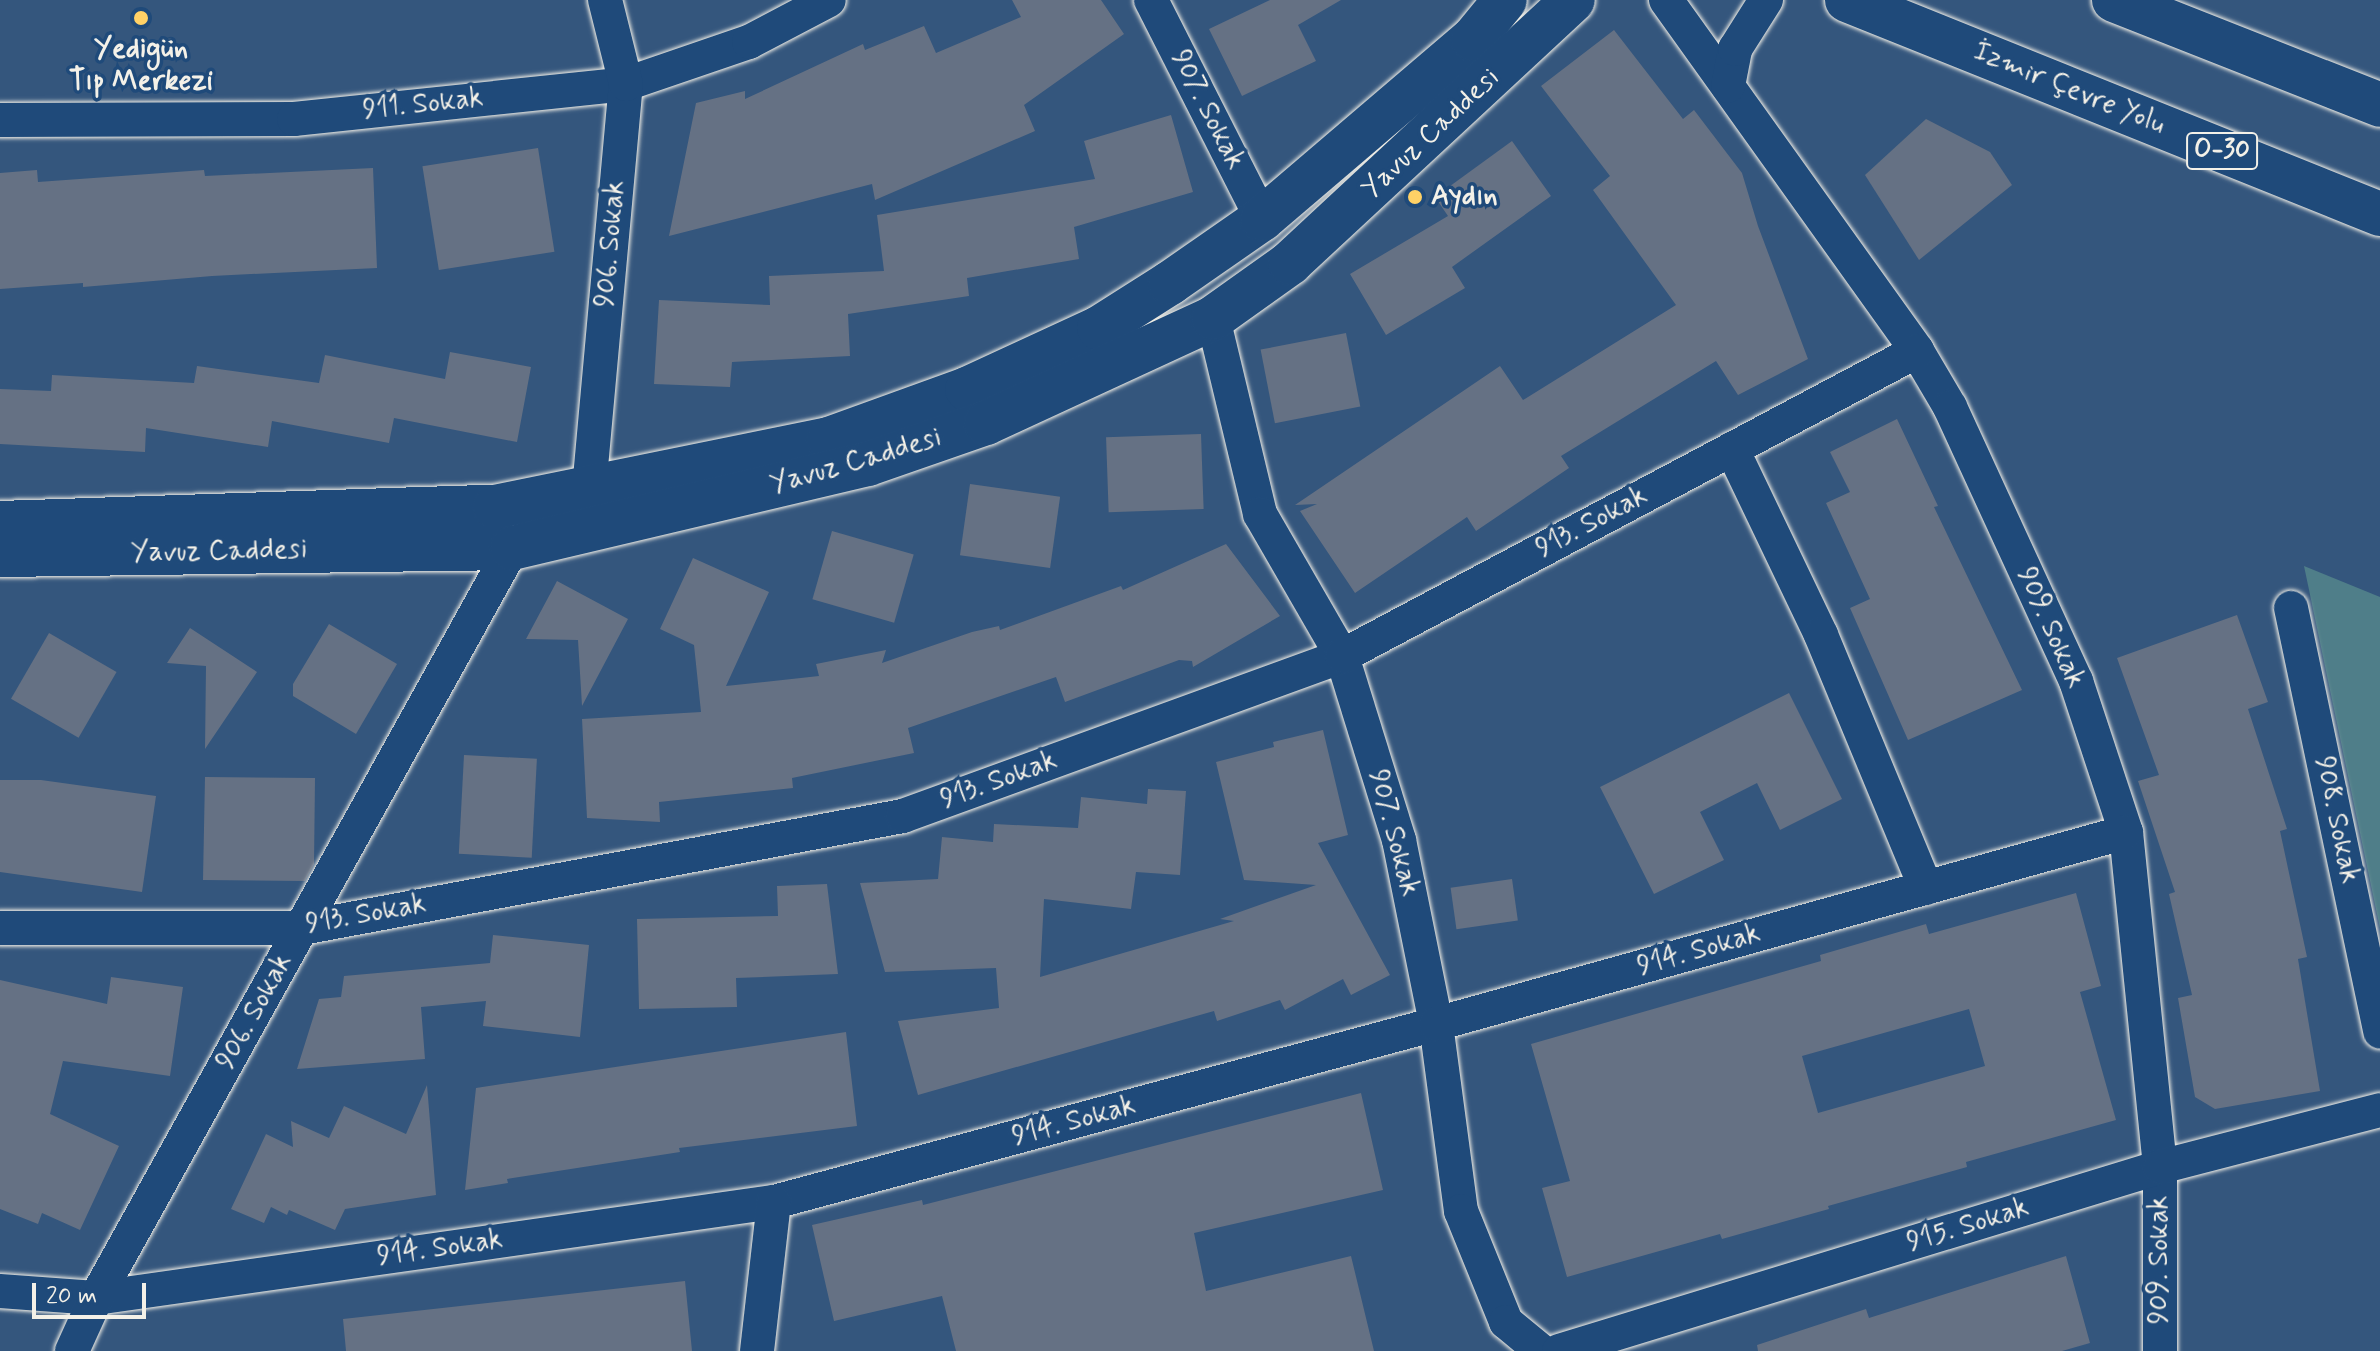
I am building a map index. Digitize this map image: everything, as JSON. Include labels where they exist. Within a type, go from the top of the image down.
[{"type":"main road","name":"Yavuz Caddesi","points":[[0,523],[495,507],[829,439],[967,389],[1099,328],[1262,219],[1473,39],[1505,0]]},
{"type":"main road","name":"Yavuz Caddesi","points":[[0,555],[512,548],[868,464],[986,423],[1213,318],[1290,263],[1573,0]]},
{"type":"main road","name":"İzmir Çevre Yolu","points":[[1847,0],[2380,214]]},
{"type":"main road","points":[[2121,3],[2380,105]]},
{"type":"street","name":"906. Sokak","points":[[589,489],[626,84],[605,0]]},
{"type":"street","name":"911. Sokak","points":[[0,120],[294,119],[626,84],[749,42],[829,0]]},
{"type":"street","name":"907. Sokak","points":[[1151,0],[1262,219]]},
{"type":"street","name":"909. Sokak","points":[[1666,0],[1917,351],[1950,407],[2076,681],[2126,832],[2160,1167],[2160,1351]]},
{"type":"street","points":[[1728,86],[1735,49],[1766,0]]},
{"type":"street","name":"907. Sokak","points":[[1213,318],[1260,514],[1342,656],[1399,840],[1436,1024],[1461,1211],[1506,1322],[1541,1351]]},
{"type":"street","name":"913. Sokak","points":[[0,928],[302,928],[903,816],[1342,656],[1917,351]]},
{"type":"street","points":[[1732,449],[1821,635],[1926,888]]},
{"type":"street","name":"906. Sokak","points":[[72,1351],[96,1298],[512,548]]},
{"type":"street","name":"908. Sokak","points":[[2291,608],[2380,1032]]},
{"type":"street","name":"914. Sokak","points":[[0,1291],[96,1298],[774,1202],[1436,1024],[2126,832]]},
{"type":"street","name":"915. Sokak","points":[[1559,1351],[2160,1167],[2380,1110]]},
{"type":"street","points":[[757,1351],[774,1202]]},
{"type":"green space","points":[[2304,566],[2380,597],[2380,928]]},
{"type":"building","points":[[1012,0],[1101,0],[1124,34],[1024,105],[1035,131],[875,200],[872,184],[669,236],[696,103],[745,91],[745,99],[863,44],[865,50],[924,26],[936,53],[1021,17]]},
{"type":"building","points":[[1270,0],[1341,0],[1298,25],[1316,61],[1242,96],[1209,29]]},
{"type":"building","points":[[1614,30],[1683,119],[1694,110],[1742,173],[1758,226],[1808,359],[1738,395],[1716,361],[1561,456],[1569,468],[1476,531],[1467,517],[1355,593],[1300,511],[1317,504],[1295,505],[1500,366],[1523,400],[1676,305],[1593,190],[1610,176],[1541,86]]},
{"type":"building","points":[[1171,115],[1193,192],[1074,227],[1079,259],[967,278],[969,296],[848,314],[850,356],[732,362],[730,387],[654,384],[659,300],[770,305],[769,276],[884,271],[877,215],[1095,179],[1084,141]]},
{"type":"building","points":[[1926,119],[1990,152],[2012,185],[1919,260],[1865,175]]},
{"type":"building","points":[[1512,141],[1551,196],[1452,267],[1465,288],[1386,335],[1350,274],[1448,216],[1435,197]]},
{"type":"building","points":[[538,148],[554,252],[439,270],[422,166]]},
{"type":"building","points":[[373,168],[377,268],[212,276],[83,287],[83,283],[0,289],[0,173],[37,170],[38,182],[204,170],[205,176]]},
{"type":"building","points":[[1346,333],[1360,407],[1275,423],[1261,350]]},
{"type":"building","points":[[450,352],[531,367],[517,442],[394,418],[389,443],[272,421],[268,447],[146,428],[145,452],[0,444],[0,389],[51,391],[52,375],[194,383],[197,366],[319,383],[325,355],[445,379]]},
{"type":"building","points":[[1897,419],[1938,506],[1934,507],[2022,690],[1908,740],[1850,608],[1870,599],[1826,503],[1850,492],[1830,452]]},
{"type":"building","points":[[1201,434],[1204,509],[1109,512],[1106,437]]},
{"type":"building","points":[[970,484],[1060,497],[1050,568],[960,555]]},
{"type":"building","points":[[832,531],[914,554],[894,623],[812,599]]},
{"type":"building","points":[[1226,544],[1280,616],[1193,667],[1192,661],[1179,660],[1065,702],[1056,677],[908,728],[914,753],[792,778],[793,788],[659,802],[660,822],[587,818],[582,719],[701,712],[694,645],[660,629],[693,558],[769,592],[726,686],[819,676],[816,664],[886,650],[882,663],[972,632],[999,626],[1000,630],[1121,586],[1123,590]]},
{"type":"building","points":[[557,581],[628,619],[582,706],[578,640],[526,639]]},
{"type":"building","points":[[2237,615],[2268,702],[2248,709],[2287,829],[2280,831],[2307,957],[2298,959],[2320,1091],[2215,1109],[2195,1097],[2178,998],[2192,995],[2169,894],[2175,892],[2138,781],[2159,775],[2117,658]]},
{"type":"building","points":[[329,624],[397,664],[356,734],[293,696],[293,684]]},
{"type":"building","points":[[190,628],[257,672],[205,749],[206,666],[167,663]]},
{"type":"building","points":[[49,633],[117,672],[79,738],[11,699]]},
{"type":"building","points":[[1789,693],[1842,799],[1780,830],[1757,783],[1700,812],[1724,860],[1654,894],[1600,787]]},
{"type":"building","points":[[1323,730],[1348,835],[1318,843],[1390,975],[1351,995],[1343,979],[1285,1010],[1280,1000],[1217,1021],[1214,1011],[918,1095],[898,1021],[999,1008],[996,968],[885,972],[860,883],[938,879],[942,837],[993,842],[994,824],[1078,828],[1081,797],[1147,804],[1148,789],[1186,791],[1180,875],[1136,872],[1131,909],[1044,899],[1040,977],[1234,921],[1220,919],[1316,885],[1244,880],[1216,762],[1274,747],[1273,742]]},
{"type":"building","points":[[464,755],[537,759],[532,858],[459,854]]},
{"type":"building","points":[[205,777],[315,778],[314,864],[305,881],[203,880]]},
{"type":"building","points":[[0,780],[41,780],[156,796],[142,892],[0,872]]},
{"type":"building","points":[[1512,879],[1518,921],[1456,929],[1451,888]]},
{"type":"building","points":[[827,884],[838,974],[736,978],[737,1007],[639,1009],[637,919],[778,916],[777,886]]},
{"type":"building","points":[[2076,893],[2101,986],[2080,992],[2116,1120],[1966,1162],[1967,1167],[1828,1206],[1829,1209],[1722,1239],[1720,1234],[1567,1277],[1542,1188],[1570,1181],[1531,1044],[1821,961],[1820,955],[1926,924],[1929,934]],"holes":[[[1969,1009],[1985,1066],[1818,1113],[1802,1056]]]},
{"type":"building","points":[[493,935],[589,945],[580,1037],[483,1026],[486,1001],[421,1007],[425,1059],[297,1069],[319,999],[341,997],[344,976],[490,963]]},
{"type":"building","points":[[111,977],[183,987],[170,1076],[63,1061],[50,1114],[119,1146],[80,1230],[42,1213],[38,1224],[0,1209],[0,980],[107,1004]]},
{"type":"building","points":[[846,1032],[857,1126],[679,1148],[680,1152],[507,1179],[508,1183],[465,1190],[476,1088]]},
{"type":"building","points":[[427,1085],[436,1195],[345,1209],[335,1230],[289,1210],[287,1215],[271,1207],[264,1223],[231,1209],[266,1134],[293,1147],[291,1121],[329,1138],[344,1106],[406,1134]]},
{"type":"building","points":[[1361,1093],[1383,1190],[1194,1233],[1206,1291],[1351,1256],[1374,1351],[956,1351],[942,1296],[834,1321],[812,1225],[922,1200],[923,1205]]},
{"type":"building","points":[[2066,1256],[2090,1343],[2062,1351],[1758,1351],[1757,1345],[1866,1309],[1869,1318]]},
{"type":"building","points":[[685,1281],[692,1351],[346,1351],[343,1319]]},
{"type":"place","name":"Yedigün Tıp Merkezi","points":[[141,18]]},
{"type":"place","name":"Aydın","points":[[1415,197]]}]
